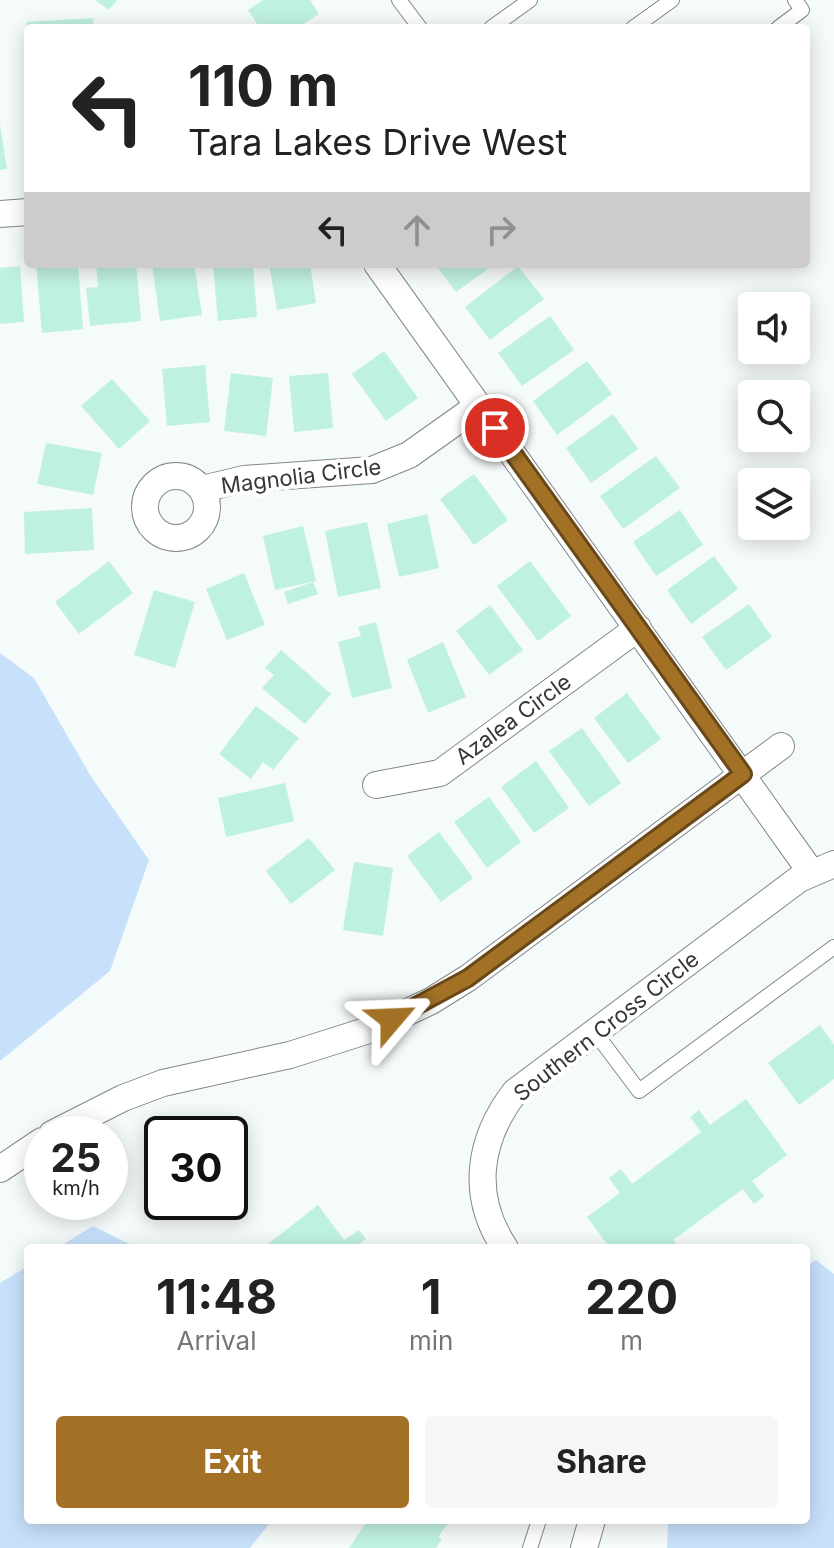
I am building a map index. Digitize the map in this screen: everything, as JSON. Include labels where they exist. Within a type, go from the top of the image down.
[{"type":"street","points":[[0,214],[24,212]]},
{"type":"street","points":[[380,268],[743,774],[823,868]]},
{"type":"street","name":"Magnolia Circle","points":[[202,489],[244,479],[372,470],[392,465],[478,406]]},
{"type":"street","name":"Azalea Circle","points":[[376,785],[440,773],[638,628]]},
{"type":"street","points":[[88,1116],[163,1083],[332,1044],[431,1001],[468,978],[781,746]]},
{"type":"street","name":"Southern Cross Circle","points":[[503,1244],[492,1227],[482,1187],[482,1166],[492,1127],[515,1092],[594,1031],[823,868]]},
{"type":"street","points":[[0,1169],[24,1153]]},
{"type":"street","points":[[584,1548],[591,1524]]},
{"type":"lane","points":[[399,0],[417,24]]},
{"type":"lane","points":[[497,24],[530,0]]},
{"type":"lane","points":[[639,24],[672,0]]},
{"type":"lane","points":[[783,24],[802,10],[795,0]]},
{"type":"lane","points":[[594,1031],[639,1091],[834,947]]},
{"type":"lane","points":[[530,1548],[538,1524]]},
{"type":"water","points":[[0,653],[34,678],[90,775],[149,860],[110,971],[0,1061]]},
{"type":"water","points":[[93,1226],[129,1244],[64,1244]]},
{"type":"water","points":[[816,1260],[834,1274],[834,1548],[667,1548],[668,1524],[810,1524],[810,1264]]},
{"type":"water","points":[[24,1268],[24,1524],[269,1524],[250,1548],[0,1548],[0,1283]]},
{"type":"building","points":[[95,0],[117,0],[109,10]]},
{"type":"building","points":[[263,0],[310,0],[319,14],[303,24],[257,24],[248,10]]},
{"type":"building","points":[[93,18],[94,24],[27,24]]},
{"type":"building","points":[[0,124],[7,169],[0,170]]},
{"type":"building","points":[[20,266],[24,322],[0,324],[0,268]]},
{"type":"building","points":[[36,268],[78,268],[83,329],[42,333]]},
{"type":"building","points":[[96,268],[136,268],[141,321],[90,326],[86,288],[98,287]]},
{"type":"building","points":[[153,268],[195,268],[202,315],[160,321]]},
{"type":"building","points":[[213,268],[253,268],[257,317],[218,321]]},
{"type":"building","points":[[270,268],[311,268],[316,303],[277,310]]},
{"type":"building","points":[[438,268],[489,268],[456,292]]},
{"type":"building","points":[[515,268],[520,268],[544,299],[490,340],[465,307]]},
{"type":"building","points":[[550,316],[574,350],[522,386],[498,353]]},
{"type":"building","points":[[384,351],[418,398],[386,421],[352,374]]},
{"type":"building","points":[[587,361],[612,394],[557,435],[533,401]]},
{"type":"building","points":[[205,365],[210,422],[167,426],[162,369]]},
{"type":"building","points":[[231,373],[273,378],[266,436],[224,431]]},
{"type":"building","points":[[328,373],[333,428],[294,432],[289,376]]},
{"type":"building","points":[[112,379],[150,421],[119,449],[81,406]]},
{"type":"building","points":[[613,414],[638,449],[591,483],[566,448]]},
{"type":"building","points":[[46,443],[102,453],[93,495],[37,484]]},
{"type":"building","points":[[656,456],[680,488],[623,529],[600,496]]},
{"type":"building","points":[[474,474],[508,520],[474,545],[440,499]]},
{"type":"building","points":[[92,508],[94,550],[25,554],[24,512]]},
{"type":"building","points":[[680,510],[703,545],[656,576],[633,542]]},
{"type":"building","points":[[427,514],[439,568],[399,577],[387,524]]},
{"type":"building","points":[[367,522],[381,588],[338,597],[325,531]]},
{"type":"building","points":[[303,526],[316,581],[275,590],[263,536]]},
{"type":"building","points":[[714,556],[738,589],[691,624],[667,590]]},
{"type":"building","points":[[109,561],[133,593],[79,634],[55,602]]},
{"type":"building","points":[[530,561],[571,616],[538,641],[497,586]]},
{"type":"building","points":[[244,573],[265,625],[227,640],[206,589]]},
{"type":"building","points":[[313,582],[318,594],[288,604],[284,592]]},
{"type":"building","points":[[154,590],[195,602],[175,668],[134,655]]},
{"type":"building","points":[[749,604],[772,637],[726,670],[702,637]]},
{"type":"building","points":[[490,605],[523,650],[489,675],[456,631]]},
{"type":"building","points":[[376,622],[392,688],[352,698],[338,642],[361,636],[358,627]]},
{"type":"building","points":[[443,642],[466,697],[428,713],[407,660]]},
{"type":"building","points":[[281,650],[331,694],[305,724],[262,688],[274,675],[265,668]]},
{"type":"building","points":[[627,693],[661,739],[628,763],[594,718]]},
{"type":"building","points":[[256,706],[299,738],[273,770],[263,762],[251,779],[219,754]]},
{"type":"building","points":[[582,728],[621,783],[589,806],[549,751]]},
{"type":"building","points":[[536,761],[569,808],[534,833],[501,787]]},
{"type":"building","points":[[285,783],[294,821],[226,837],[218,798]]},
{"type":"building","points":[[489,797],[521,842],[487,868],[454,822]]},
{"type":"building","points":[[439,832],[473,878],[441,902],[407,856]]},
{"type":"building","points":[[309,838],[335,870],[291,904],[266,871]]},
{"type":"building","points":[[354,862],[393,868],[383,936],[343,930]]},
{"type":"building","points":[[820,1025],[834,1045],[834,1079],[799,1105],[768,1063]]},
{"type":"building","points":[[746,1099],[787,1155],[752,1181],[764,1196],[754,1204],[743,1189],[673,1240],[676,1244],[607,1244],[587,1217],[620,1193],[609,1178],[621,1169],[632,1184],[701,1132],[690,1117],[699,1110],[710,1125]]},
{"type":"building","points":[[318,1205],[344,1240],[359,1230],[366,1239],[359,1244],[268,1244]]},
{"type":"building","points":[[365,1524],[447,1524],[438,1537],[442,1539],[436,1548],[349,1548]]},
{"type":"route","points":[[392,1019],[431,1001],[468,978],[743,774],[495,428]]}]
